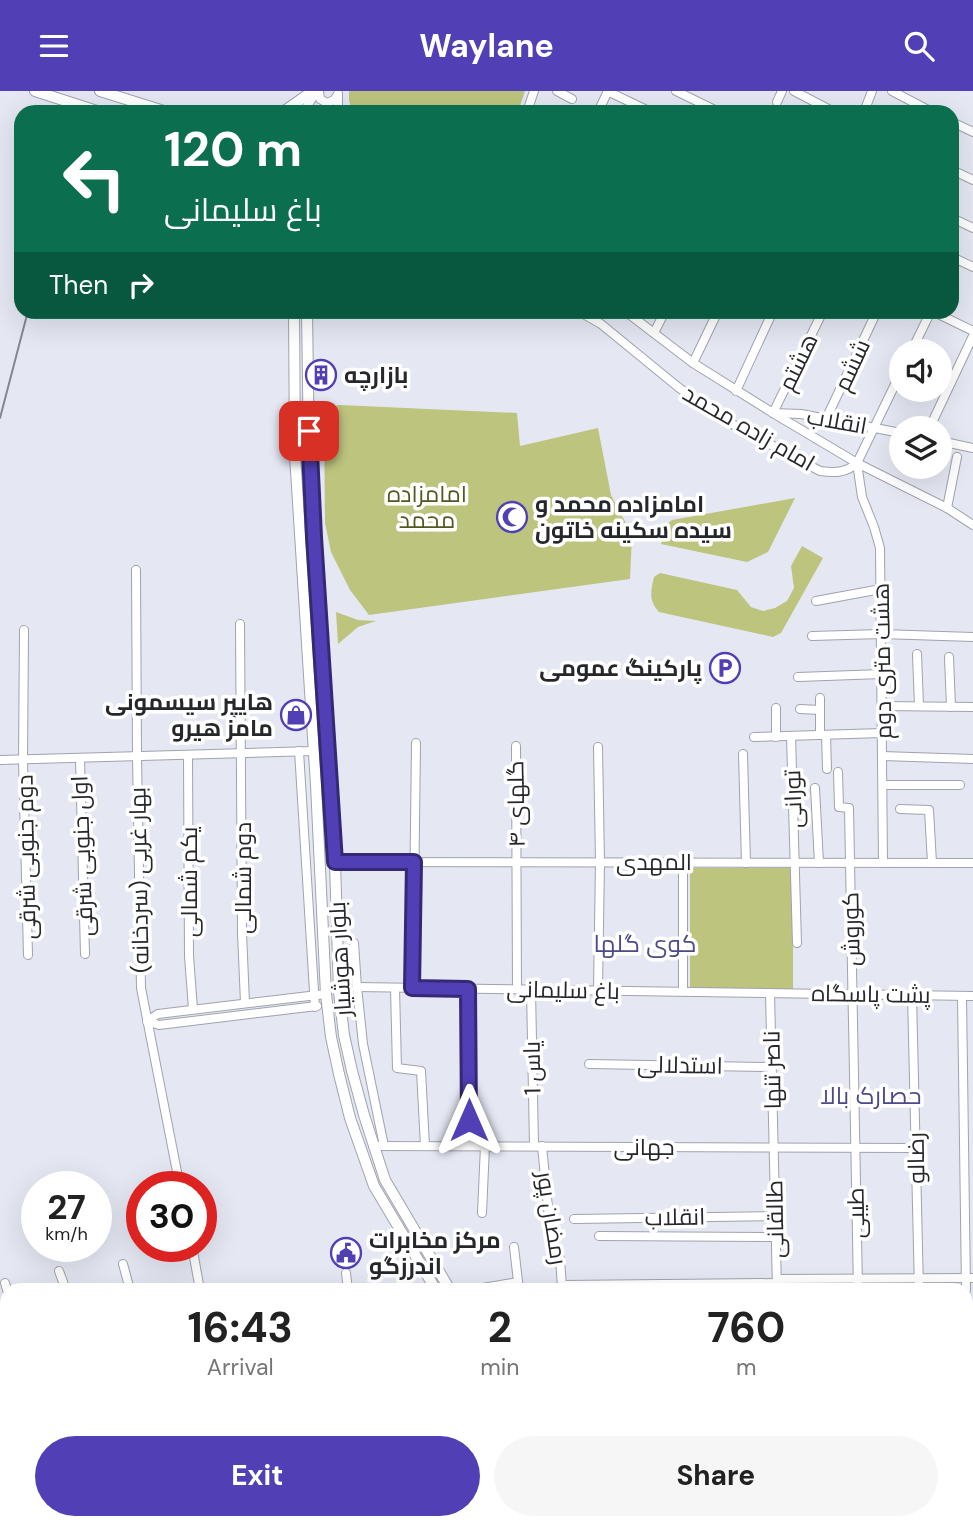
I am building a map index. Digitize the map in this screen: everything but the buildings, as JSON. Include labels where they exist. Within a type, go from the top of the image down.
[{"type":"main road","points":[[35,91],[78,105]]},
{"type":"main road","points":[[100,91],[145,105]]},
{"type":"main road","points":[[294,105],[316,91]]},
{"type":"main road","name":"بلوار هوشیار","points":[[294,319],[295,455],[314,751],[323,1002],[350,1118],[374,1186],[424,1270],[437,1283]]},
{"type":"main road","name":"بلوار هوشیار","points":[[307,319],[309,455],[335,862],[339,992],[352,1071],[379,1146],[385,1179],[435,1265],[441,1283]]},
{"type":"main road","points":[[424,1270],[431,1270],[435,1265]]},
{"type":"street","points":[[316,91],[320,99],[327,103],[334,100],[338,94]]},
{"type":"street","points":[[557,91],[572,99]]},
{"type":"street","points":[[607,91],[636,105]]},
{"type":"street","points":[[676,91],[705,105]]},
{"type":"street","points":[[777,102],[782,91]]},
{"type":"street","points":[[794,91],[821,105]]},
{"type":"street","points":[[892,91],[919,105]]},
{"type":"street","name":"امام زاده محمد","points":[[592,319],[723,419],[820,471],[844,471],[858,463]]},
{"type":"street","name":"امام زاده محمد","points":[[636,319],[693,363],[773,414],[858,463],[947,508],[973,525]]},
{"type":"street","points":[[654,333],[661,319]]},
{"type":"street","points":[[693,363],[714,319]]},
{"type":"street","points":[[736,391],[769,319]]},
{"type":"street","name":"هشتم","points":[[773,414],[819,319]]},
{"type":"street","name":"ششم","points":[[826,419],[873,319]]},
{"type":"street","points":[[918,339],[928,319]]},
{"type":"street","points":[[935,416],[973,334],[946,319]]},
{"type":"street","points":[[858,463],[889,397]]},
{"type":"street","name":"انقلاب","points":[[773,414],[801,414],[889,431]]},
{"type":"street","points":[[952,444],[973,448]]},
{"type":"street","points":[[947,508],[957,457]]},
{"type":"street","name":"هشت متری دوم","points":[[858,463],[862,497],[880,548],[883,863]]},
{"type":"street","name":"بهار غربی (سردخانه)","points":[[136,570],[136,756],[141,988],[177,1171]]},
{"type":"street","points":[[816,601],[881,589]]},
{"type":"street","name":"دوم شمالی","points":[[240,624],[245,1003]]},
{"type":"street","name":"دوم جنوبی شرقی","points":[[24,630],[23,759],[28,955]]},
{"type":"street","points":[[812,636],[881,634],[973,637]]},
{"type":"street","points":[[917,654],[919,706]]},
{"type":"street","points":[[949,657],[951,706]]},
{"type":"street","points":[[798,677],[882,674]]},
{"type":"street","points":[[820,698],[827,769]]},
{"type":"street","points":[[882,706],[973,707]]},
{"type":"street","points":[[776,708],[776,737]]},
{"type":"street","points":[[800,709],[820,710]]},
{"type":"street","points":[[754,737],[882,733]]},
{"type":"street","name":"تورانی","points":[[791,736],[797,943]]},
{"type":"street","points":[[412,988],[416,743]]},
{"type":"street","name":"گلهای ۴","points":[[516,746],[517,989]]},
{"type":"street","points":[[598,747],[598,990]]},
{"type":"street","points":[[299,751],[314,996]]},
{"type":"street","points":[[0,760],[314,751]]},
{"type":"street","points":[[743,754],[746,863]]},
{"type":"street","name":"یکم شمالی","points":[[188,755],[189,956],[193,1009]]},
{"type":"street","points":[[882,756],[973,759]]},
{"type":"street","name":"اول جنوبی شرقی","points":[[80,758],[85,954]]},
{"type":"street","name":"کوروش","points":[[838,772],[839,807],[849,808],[855,1148]]},
{"type":"street","points":[[883,785],[960,785]]},
{"type":"street","points":[[815,788],[819,863]]},
{"type":"street","points":[[900,809],[929,810],[932,863]]},
{"type":"street","name":"المهدی","points":[[335,862],[973,863]]},
{"type":"street","points":[[683,862],[683,991]]},
{"type":"street","points":[[354,943],[363,1044],[379,1146]]},
{"type":"street","name":"باغ سلیمانی","points":[[357,987],[770,993]]},
{"type":"street","points":[[395,988],[397,1068],[421,1071],[425,1146]]},
{"type":"street","points":[[468,989],[469,1146]]},
{"type":"street","name":"یاس 1","points":[[531,989],[538,1146]]},
{"type":"street","name":"پشت پاسگاه","points":[[770,993],[973,996]]},
{"type":"street","name":"ناصر تنها","points":[[770,993],[774,1147]]},
{"type":"street","name":"رضالو","points":[[912,995],[919,1283]]},
{"type":"street","points":[[147,1021],[158,1014],[245,1003],[314,996],[323,1002]]},
{"type":"street","points":[[790,1283],[857,1278],[969,1278],[962,996]]},
{"type":"street","points":[[147,1021],[159,1025],[323,1002]]},
{"type":"street","points":[[347,1047],[363,1044]]},
{"type":"street","name":"استدلالی","points":[[589,1064],[771,1066]]},
{"type":"street","name":"جهانی","points":[[379,1146],[915,1148]]},
{"type":"street","points":[[482,1213],[485,1146]]},
{"type":"street","name":"رمضان پور","points":[[538,1146],[562,1283]]},
{"type":"street","name":"طالقانی","points":[[774,1147],[777,1283]]},
{"type":"street","name":"طیبی","points":[[855,1148],[857,1283]]},
{"type":"street","name":"انقلاب","points":[[575,1219],[775,1216]]},
{"type":"street","points":[[598,1237],[776,1237]]},
{"type":"street","points":[[514,1247],[518,1283]]},
{"type":"street","points":[[195,1262],[199,1283]]},
{"type":"street","points":[[123,1264],[128,1283]]},
{"type":"street","points":[[59,1271],[63,1283]]},
{"type":"street","points":[[346,1273],[347,1283]]},
{"type":"green space","points":[[349,91],[525,91],[520,105],[350,105]]},
{"type":"green space","name":"امامزاده محمد","points":[[340,405],[517,413],[520,446],[598,428],[611,495],[632,535],[630,579],[369,615],[350,590],[331,552],[325,523],[324,407]]},
{"type":"green space","points":[[795,498],[768,552],[747,562],[661,544],[667,524],[672,520]]},
{"type":"green space","points":[[802,546],[823,558],[781,633],[773,637],[659,612],[653,603],[651,591],[654,577],[660,573],[737,590],[751,607],[763,611],[775,608],[787,601],[794,588],[791,566]]},
{"type":"green space","points":[[336,612],[358,620],[376,621],[358,627],[338,644]]},
{"type":"green space","points":[[690,868],[793,868],[793,989],[690,989]]},
{"type":"tram line","points":[[0,418],[26,319]]},
{"type":"place","name":"بازارچه","points":[[321,375]]},
{"type":"place","name":"امامزاده محمد و سیده سکینه خاتون","points":[[512,517]]},
{"type":"place","name":"پارکینگ عمومی","points":[[725,668]]},
{"type":"place","name":"هایپر سیسمونی مامز هیرو","points":[[296,715]]},
{"type":"place","name":"مرکز مخابرات اندرزگو","points":[[346,1253]]},
{"type":"district","name":"کوی گلها","points":[[645,943]]},
{"type":"district","name":"حصارک بالا","points":[[871,1095]]},
{"type":"route","points":[[309,431],[335,862],[414,862],[412,988],[468,989],[469,1120]]}]
